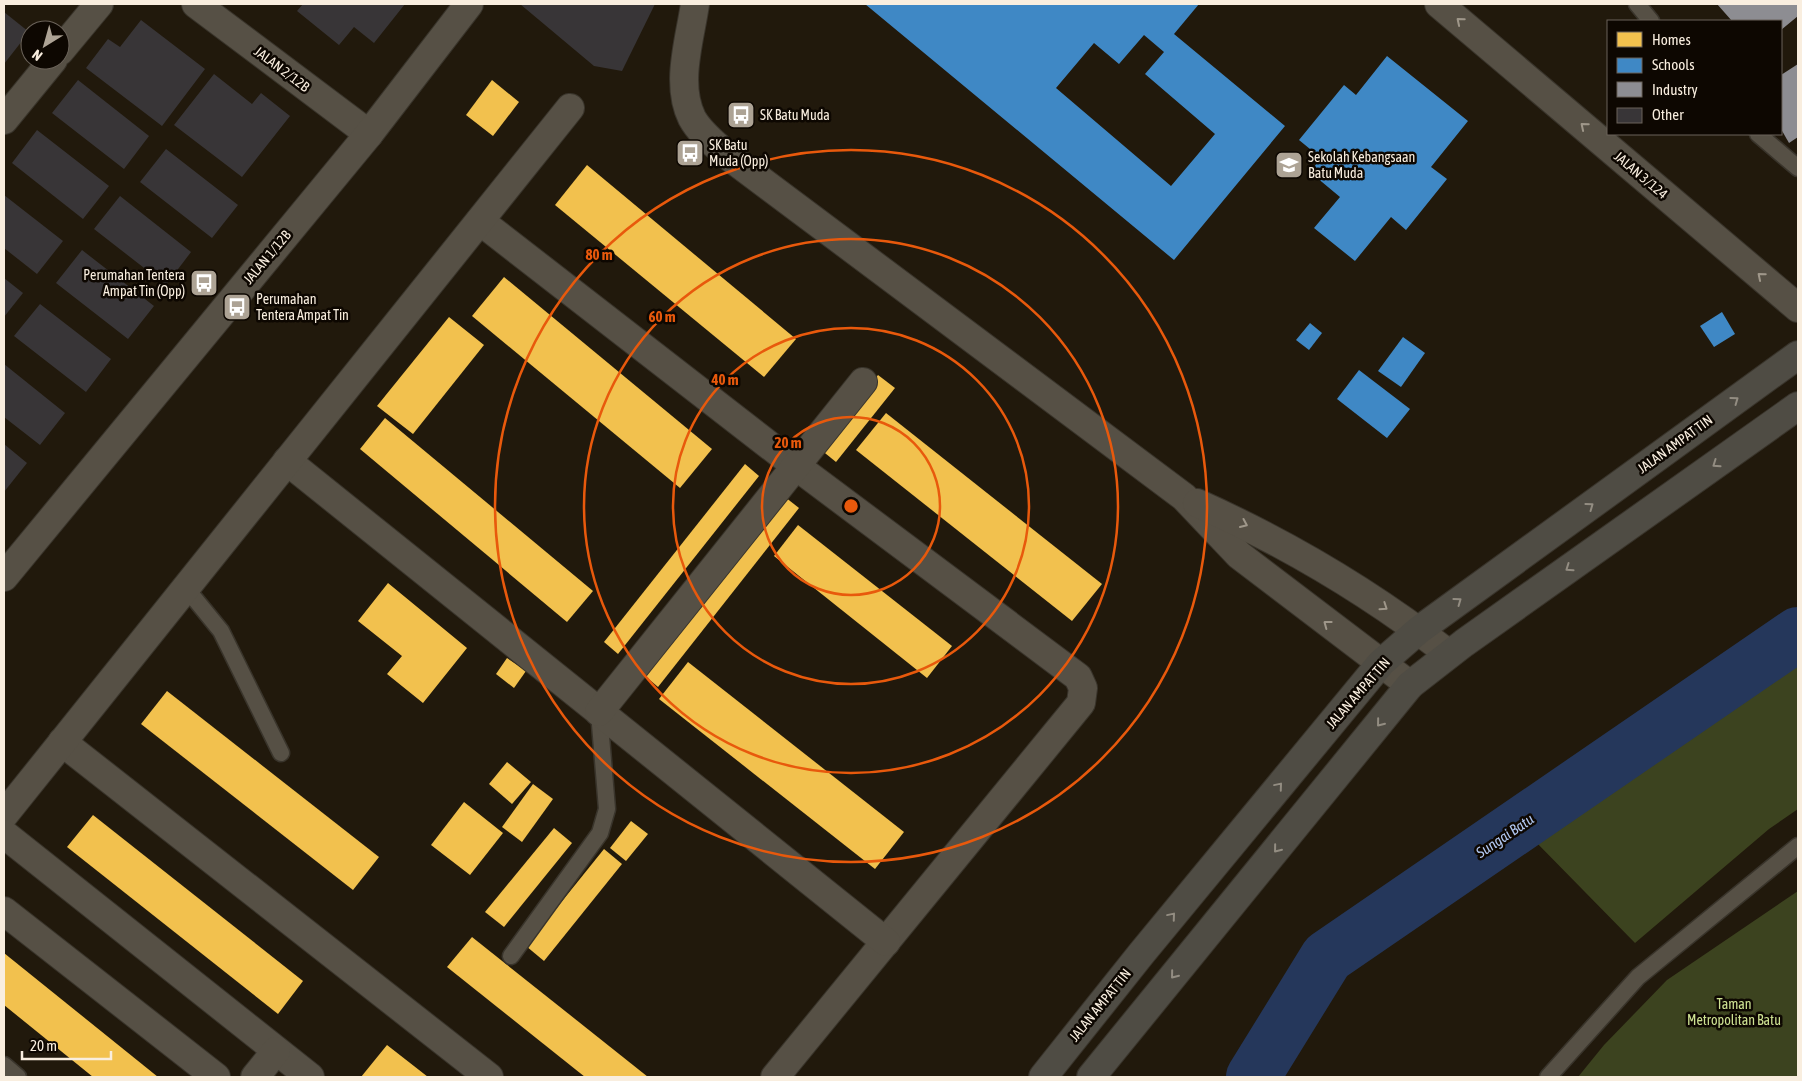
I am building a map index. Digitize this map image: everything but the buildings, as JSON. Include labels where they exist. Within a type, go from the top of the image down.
[{"type":"street","points":[[70,39],[99,4]]},
{"type":"street","name":"JALAN 2/12B","points":[[196,4],[368,134]]},
{"type":"street","name":"JALAN 1/12B","points":[[4,577],[368,134],[469,4]]},
{"type":"street","points":[[695,4],[686,49],[685,85],[692,118],[704,134],[727,155],[1184,497],[1239,554],[1410,685]]},
{"type":"street","name":"JALAN 3/124","points":[[1439,4],[1798,308]]},
{"type":"street","points":[[4,120],[45,70]]},
{"type":"street","points":[[4,815],[570,108]]},
{"type":"street","points":[[480,221],[796,466],[1078,677],[1082,688],[1081,703],[775,1077]]},
{"type":"street","name":"JALAN AMPAT TIN","points":[[1043,1077],[1141,954],[1381,663],[1418,630],[1798,355]]},
{"type":"street","points":[[599,712],[863,382]]},
{"type":"street","points":[[1091,1077],[1410,685],[1449,654],[1798,406]]},
{"type":"street","points":[[287,461],[886,942]]},
{"type":"street","points":[[1184,497],[1257,530],[1370,598],[1418,630],[1449,654]]},
{"type":"street","points":[[62,742],[489,1077]]},
{"type":"street","points":[[4,834],[310,1077]]},
{"type":"street","points":[[4,911],[216,1077]]},
{"type":"street","points":[[255,1077],[276,1051]]},
{"type":"lane","points":[[1637,4],[1650,20]]},
{"type":"lane","points":[[1759,135],[1798,168]]},
{"type":"lane","points":[[186,588],[221,631],[281,753]]},
{"type":"lane","points":[[510,956],[600,833],[607,809],[599,712]]},
{"type":"lane","points":[[1548,1077],[1638,977],[1798,846]]},
{"type":"lane","points":[[4,1065],[18,1077]]},
{"type":"green space","points":[[1798,658],[1798,809],[1769,829],[1635,943],[1532,838]]},
{"type":"green space","name":"Taman Metropolitan Batu","points":[[1798,891],[1798,1077],[1578,1077],[1604,1045],[1667,980]]},
{"type":"waterway","name":"Sungai Batu","points":[[1253,1077],[1327,957],[1798,634]]},
{"type":"place","name":"SK Batu Muda","points":[[741,115]]},
{"type":"place","name":"SK Batu Muda (Opp)","points":[[690,153]]},
{"type":"place","name":"Sekolah Kebangsaan Batu Muda","points":[[1289,165]]},
{"type":"place","name":"Perumahan Tentera Ampat Tin (Opp)","points":[[204,283]]},
{"type":"place","name":"Perumahan Tentera Ampat Tin","points":[[237,307]]}]
